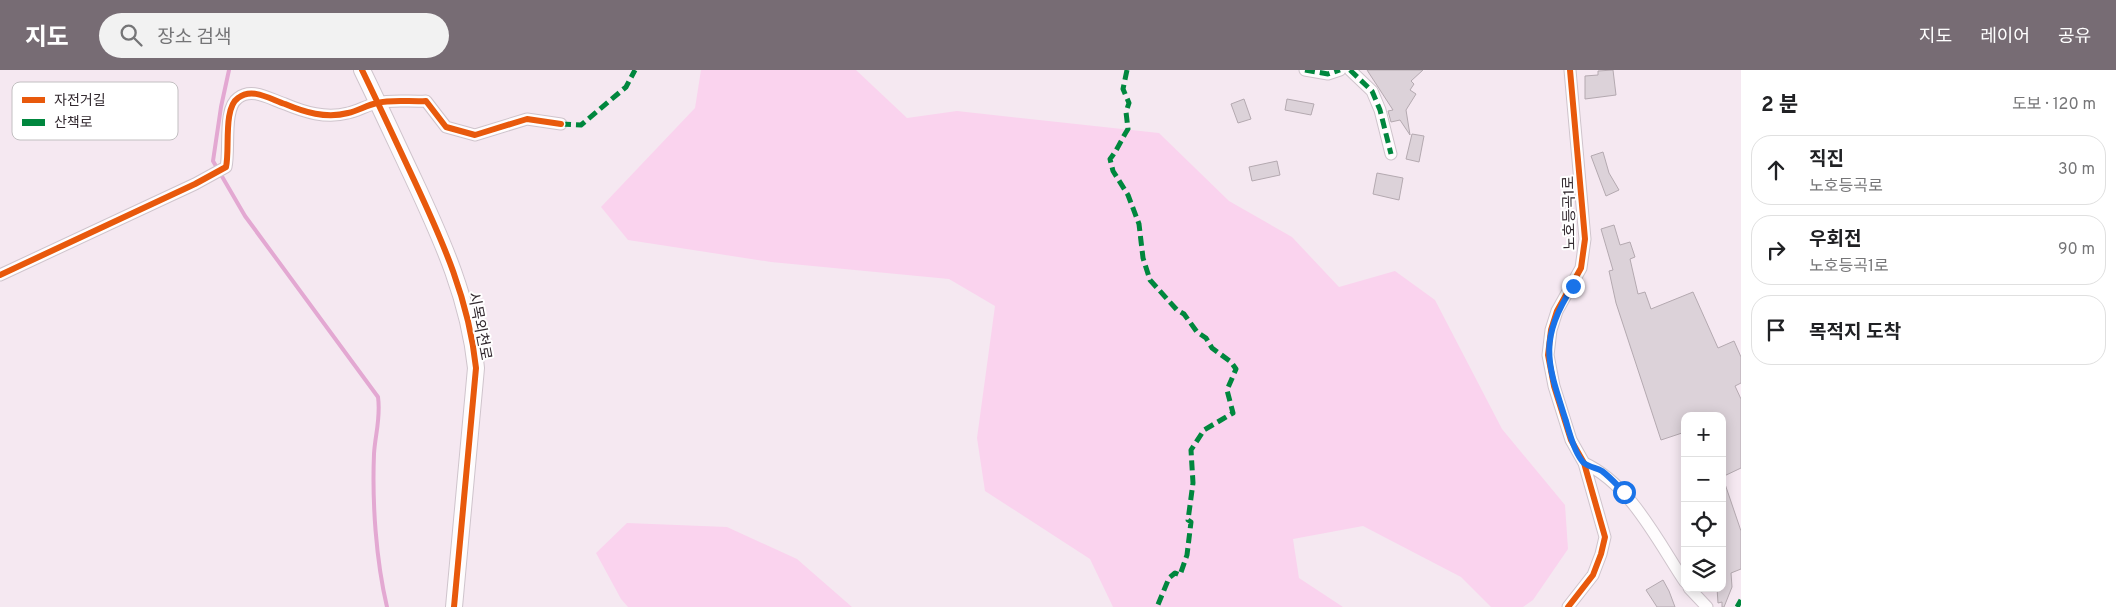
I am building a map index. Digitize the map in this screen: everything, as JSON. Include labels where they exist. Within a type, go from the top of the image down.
[{"type":"street","name":"시목외천로","points":[[362,70],[452,264],[473,338],[476,368],[454,607]]},
{"type":"street","points":[[1305,70],[1328,74],[1340,70]]},
{"type":"street","points":[[1350,70],[1372,91],[1380,110],[1391,154]]},
{"type":"street","name":"노호등곡1로","points":[[1568,607],[1593,575],[1605,537],[1584,463],[1571,440],[1554,386],[1548,355],[1551,330],[1557,311],[1573,286],[1581,268],[1585,239],[1582,183],[1570,70]]},
{"type":"street","points":[[0,275],[210,177],[226,167],[229,155],[230,112],[232,104],[246,94],[258,94],[308,113],[324,115],[346,114],[378,103],[426,101],[446,127],[475,135],[527,119],[561,124]]},
{"type":"street","points":[[1584,463],[1601,471],[1624,492],[1681,576]]},
{"type":"street","points":[[1694,592],[1707,607]]},
{"type":"shaded area","points":[[701,70],[856,70],[907,118],[957,111],[1159,133],[1229,201],[1292,237],[1339,287],[1395,271],[1435,300],[1502,429],[1565,505],[1568,549],[1533,600],[1523,607],[1491,607],[1461,577],[1363,526],[1293,539],[1299,578],[1343,607],[1113,607],[1090,559],[985,491],[977,438],[995,306],[949,279],[771,262],[628,240],[601,207],[695,108]]},
{"type":"shaded area","points":[[627,523],[727,527],[797,559],[852,607],[628,607],[621,599],[596,553]]},
{"type":"building","points":[[1367,70],[1423,70],[1411,81],[1414,84],[1410,90],[1416,94],[1406,110],[1410,135],[1400,120],[1391,122],[1388,111],[1393,110]]},
{"type":"building","points":[[1613,70],[1616,95],[1585,99],[1585,76],[1598,75],[1598,71]]},
{"type":"building","points":[[1244,99],[1251,119],[1238,123],[1231,104]]},
{"type":"building","points":[[1287,99],[1314,104],[1311,115],[1285,110]]},
{"type":"building","points":[[1412,134],[1424,136],[1419,162],[1406,159]]},
{"type":"building","points":[[1603,152],[1609,173],[1619,190],[1606,196],[1591,156]]},
{"type":"building","points":[[1277,161],[1280,175],[1252,181],[1249,167]]},
{"type":"building","points":[[1377,173],[1403,178],[1399,200],[1373,194]]},
{"type":"building","points":[[1614,225],[1620,245],[1630,242],[1635,257],[1630,259],[1638,294],[1645,292],[1651,309],[1693,292],[1718,348],[1734,341],[1741,357],[1741,383],[1735,386],[1741,399],[1741,468],[1726,475],[1726,412],[1681,412],[1681,433],[1661,440],[1616,303],[1609,271],[1613,270],[1601,229]]},
{"type":"building","points":[[1726,487],[1741,531],[1741,569],[1731,573],[1732,587],[1724,607],[1722,607],[1722,602],[1718,603],[1717,592],[1726,592]]},
{"type":"building","points":[[1663,580],[1675,607],[1657,607],[1646,590]]},
{"type":"waterway","points":[[229,70],[213,161],[245,216],[378,397],[379,405],[374,454],[374,512],[380,570],[387,607]]},
{"type":"marked path","points":[[561,124],[581,125],[626,87],[635,70]]},
{"type":"marked path","points":[[1127,70],[1123,89],[1129,103],[1126,112],[1128,129],[1110,159],[1113,171],[1128,195],[1139,224],[1143,258],[1150,280],[1177,310],[1184,314],[1197,332],[1206,338],[1212,348],[1231,362],[1236,369],[1227,390],[1233,413],[1204,430],[1191,450],[1193,483],[1188,520],[1191,522],[1187,555],[1180,575],[1175,573],[1169,578],[1157,607]]},
{"type":"marked path","points":[[1305,70],[1328,74],[1340,70]]},
{"type":"marked path","points":[[1350,70],[1372,91],[1380,110],[1391,154]]},
{"type":"marked path","points":[[1737,607],[1741,600]]},
{"type":"cycle path","points":[[362,70],[445,249],[461,295],[473,343],[476,368],[454,607]]},
{"type":"cycle path","points":[[1568,607],[1593,575],[1605,537],[1584,463],[1571,440],[1554,386],[1548,355],[1551,330],[1557,311],[1581,268],[1585,239],[1570,70]]},
{"type":"cycle path","points":[[0,275],[195,184],[226,167],[230,111],[233,103],[243,95],[261,95],[307,112],[323,115],[340,115],[383,102],[426,101],[446,127],[475,135],[527,119],[561,124]]},
{"type":"route","points":[[1573,286],[1557,311],[1551,330],[1548,355],[1554,386],[1571,440],[1584,463],[1601,471],[1624,492]]}]
